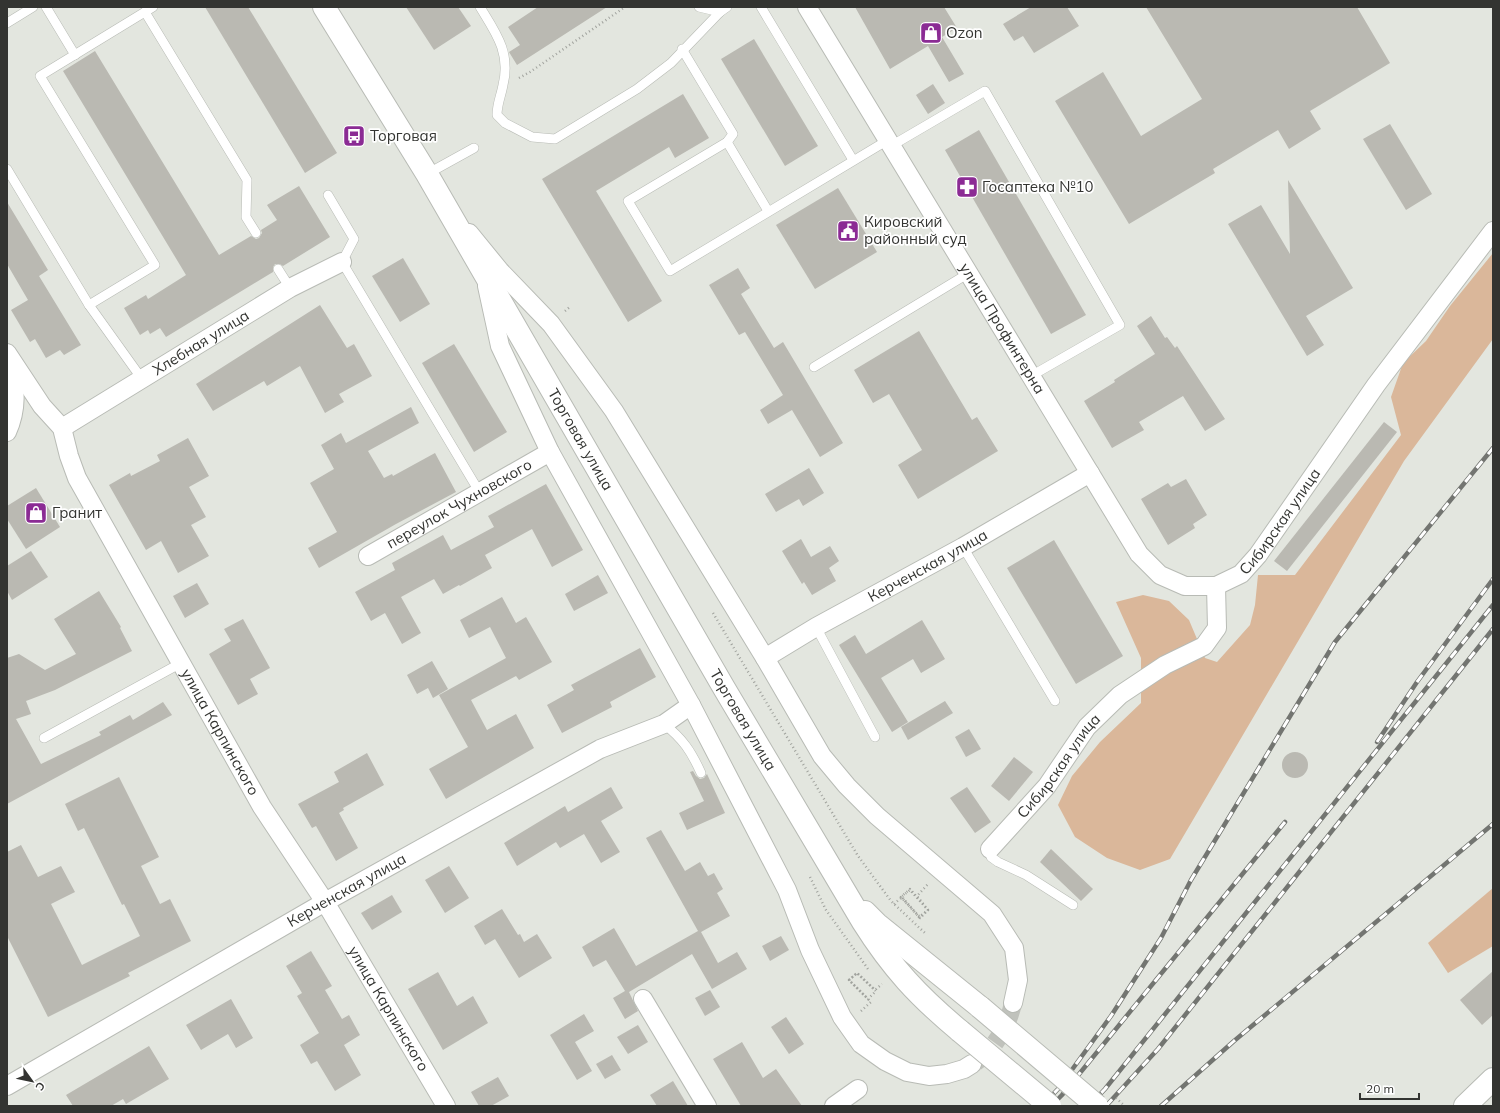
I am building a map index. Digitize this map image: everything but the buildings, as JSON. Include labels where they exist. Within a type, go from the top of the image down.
[{"type":"main road","name":"Торговая улица","points":[[324,7],[427,174],[724,688],[883,954],[908,984],[934,1009],[1050,1106]]},
{"type":"main road","name":"Торговая улица","points":[[835,873],[857,904],[877,924],[980,1007],[1097,1106]]},
{"type":"main road","points":[[1465,1106],[1493,1079]]},
{"type":"street","name":"улица Профинтерна","points":[[807,7],[1139,554],[1160,575],[1185,586],[1216,586]]},
{"type":"street","points":[[439,195],[500,271],[551,324],[614,412],[765,658],[822,756],[847,786],[877,816],[992,914],[1014,948],[1018,980],[1013,1003]]},
{"type":"street","name":"Сибирская улица","points":[[990,849],[1047,786],[1087,727],[1120,695],[1165,665],[1204,646],[1217,628],[1216,586],[1241,574],[1258,556],[1376,385],[1493,231]]},
{"type":"street","name":"Хлебная улица","points":[[62,428],[290,288],[342,262]]},
{"type":"street","points":[[485,275],[500,346],[550,452],[691,705],[787,890],[810,950],[842,1017],[862,1044],[885,1061],[907,1072],[922,1074],[947,1074],[964,1069],[972,1064]]},
{"type":"street","points":[[7,432],[13,418],[16,390],[8,355]]},
{"type":"street","name":"улица Карпинского","points":[[8,355],[42,406],[62,428],[69,456],[77,478],[262,807],[325,902],[446,1106]]},
{"type":"street","name":"переулок Чухновского","points":[[368,556],[550,452]]},
{"type":"street","name":"Керченская улица","points":[[765,658],[816,627],[963,547],[1090,473]]},
{"type":"street","name":"Керченская улица","points":[[7,1086],[325,902],[600,749],[664,724],[691,705]]},
{"type":"street","points":[[643,999],[707,1106]]},
{"type":"street","points":[[834,1106],[858,1088]]},
{"type":"lane","points":[[7,23],[33,7]]},
{"type":"lane","points":[[46,7],[75,54]]},
{"type":"lane","points":[[90,305],[155,265],[40,76],[153,7]]},
{"type":"lane","points":[[480,7],[502,42],[506,66],[504,85],[497,103],[497,115],[505,123],[532,137],[555,138],[637,89],[671,63],[682,49],[723,9]]},
{"type":"lane","points":[[699,7],[723,9]]},
{"type":"lane","points":[[761,7],[853,160]]},
{"type":"lane","points":[[145,12],[247,180],[246,217],[256,233]]},
{"type":"lane","points":[[682,49],[733,134],[727,142],[628,201],[670,270],[853,160],[889,143],[985,91],[1120,325],[1031,376]]},
{"type":"lane","points":[[727,142],[768,212]]},
{"type":"lane","points":[[427,174],[474,148]]},
{"type":"lane","points":[[7,169],[90,305],[142,379]]},
{"type":"lane","points":[[328,195],[354,239],[342,262],[480,493]]},
{"type":"lane","points":[[278,269],[290,288]]},
{"type":"lane","points":[[814,367],[969,273]]},
{"type":"lane","points":[[963,547],[1055,701]]},
{"type":"lane","points":[[816,627],[876,737]]},
{"type":"lane","points":[[44,738],[181,663]]},
{"type":"lane","points":[[664,724],[683,741],[690,750],[702,773]]},
{"type":"lane","points":[[990,849],[991,857],[998,862],[1026,875],[1073,904]]},
{"type":"path","points":[[504,85],[530,72],[625,7]]},
{"type":"path","points":[[894,904],[902,897],[919,917],[928,910],[919,900],[910,890],[901,897],[911,907],[920,917],[928,910],[919,900]]},
{"type":"path","points":[[911,907],[920,918],[928,910],[917,896]]},
{"type":"path","points":[[871,1002],[866,996],[849,980],[857,973],[876,991],[868,999],[858,990],[849,980],[857,973],[875,990],[882,983]]},
{"type":"shaded area","points":[[1493,253],[1493,339],[1404,461],[1170,859],[1140,870],[1107,858],[1075,837],[1058,805],[1072,776],[1100,742],[1141,703],[1141,658],[1116,602],[1143,595],[1169,601],[1189,620],[1205,658],[1217,662],[1250,625],[1255,605],[1258,575],[1295,575],[1401,435],[1391,397],[1403,363],[1426,341],[1450,306]]},
{"type":"shaded area","points":[[1493,888],[1493,946],[1448,973],[1428,943]]},
{"type":"tunnel","points":[[976,1062],[995,1044],[1008,1019],[1013,1003]]},
{"type":"railway","points":[[1042,1106],[1058,1089],[1111,1016],[1161,938],[1191,880],[1335,642],[1493,448]]},
{"type":"railway","points":[[1377,742],[1417,682],[1493,579]]},
{"type":"railway","points":[[1089,1106],[1105,1089],[1493,605]]},
{"type":"railway","points":[[1106,1106],[1158,1049],[1493,629]]},
{"type":"railway","points":[[1051,1106],[1062,1095],[1285,822]]},
{"type":"railway","points":[[1161,1106],[1234,1041],[1493,824]]},
{"type":"place","name":"Ozon","points":[[931,33]]},
{"type":"place","name":"Торговая","points":[[354,136]]},
{"type":"place","name":"Госаптека №10","points":[[967,187]]},
{"type":"place","name":"Кировский районный суд","points":[[848,231]]},
{"type":"place","name":"Гранит","points":[[36,513]]}]
